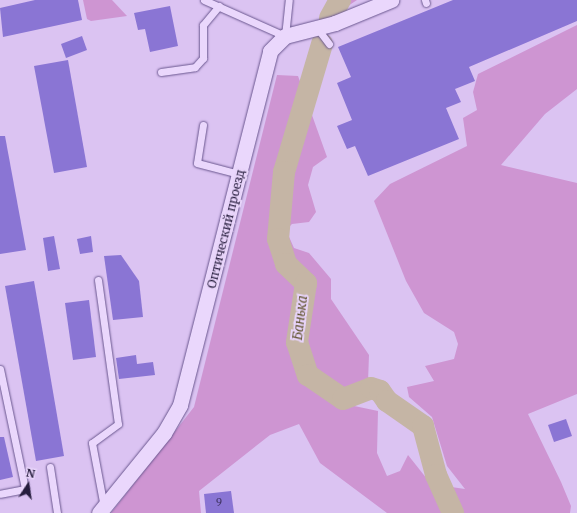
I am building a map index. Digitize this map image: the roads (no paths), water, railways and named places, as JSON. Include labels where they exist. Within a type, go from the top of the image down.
[{"type":"street","points":[[285,36],[317,28],[391,0]]},
{"type":"street","name":"Оптический проезд","points":[[102,510],[164,433],[180,405],[240,174],[270,51],[285,36]]},
{"type":"lane","points":[[204,0],[285,36],[289,0]]},
{"type":"lane","points":[[162,72],[195,67],[202,58],[203,25],[219,6]]},
{"type":"lane","points":[[317,28],[329,44]]},
{"type":"lane","points":[[202,125],[197,163],[240,174]]},
{"type":"lane","points":[[98,280],[118,424],[92,443],[102,510]]},
{"type":"lane","points":[[0,369],[25,489],[0,494]]},
{"type":"lane","points":[[50,467],[57,513]]},
{"type":"waterway","name":"Банька","points":[[330,18],[340,0]]},
{"type":"waterway","name":"Банька","points":[[322,44],[284,172],[278,239],[286,264],[306,283],[297,342],[308,375],[343,399],[371,388],[380,391],[387,401],[423,426],[436,475],[453,513]]}]
